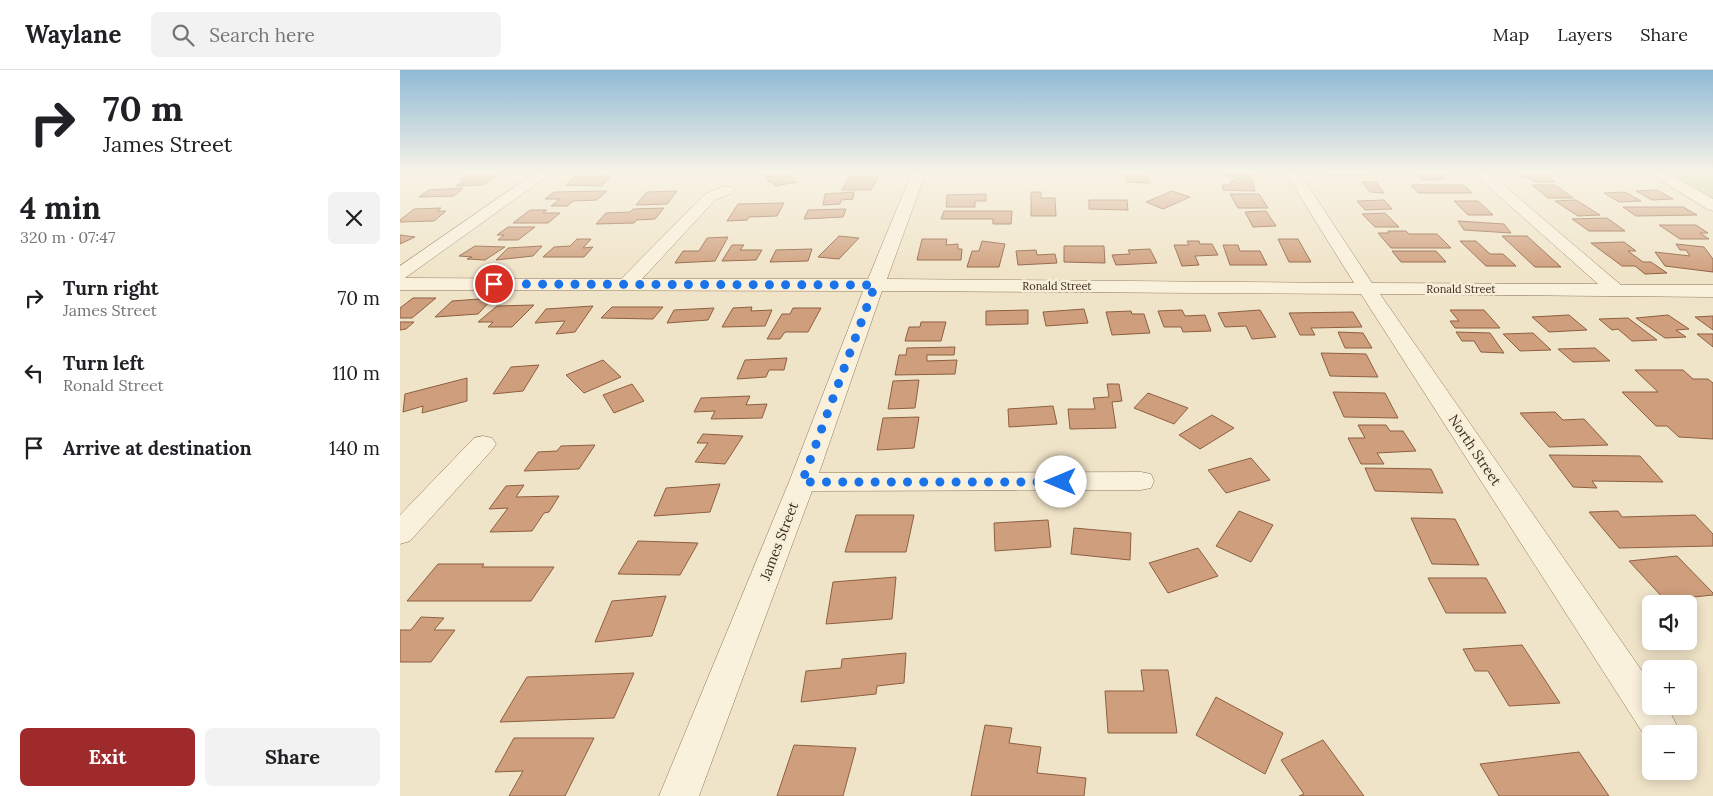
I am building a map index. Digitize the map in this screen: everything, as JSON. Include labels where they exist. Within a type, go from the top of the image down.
[{"type":"street","points":[[400,274],[498,206]]},
{"type":"street","points":[[627,284],[702,206]]},
{"type":"street","name":"James Street","points":[[679,796],[802,482],[906,206]]},
{"type":"street","name":"North Street","points":[[1314,206],[1367,289],[1658,725]]},
{"type":"street","points":[[1518,206],[1617,291]]},
{"type":"street","name":"Ronald Street","points":[[400,284],[875,285],[1713,291]]},
{"type":"street","points":[[400,533],[483,444]]},
{"type":"street","points":[[802,482],[1141,482]]},
{"type":"building","points":[[737,206],[782,206],[777,216],[749,217],[747,220],[727,221]]},
{"type":"building","points":[[946,206],[975,206],[975,207]]},
{"type":"building","points":[[1031,206],[1055,206],[1056,216],[1031,216]]},
{"type":"building","points":[[1089,206],[1128,206],[1128,210],[1089,209]]},
{"type":"building","points":[[1155,206],[1170,206],[1163,209]]},
{"type":"building","points":[[1237,206],[1267,206],[1268,208],[1238,208]]},
{"type":"building","points":[[1361,206],[1389,206],[1392,209],[1365,210]]},
{"type":"building","points":[[1459,206],[1483,206],[1493,215],[1468,215]]},
{"type":"building","points":[[1562,206],[1585,206],[1600,215],[1578,216]]},
{"type":"building","points":[[1623,207],[1683,207],[1697,215],[1636,216]]},
{"type":"building","points":[[441,208],[437,211],[446,211],[434,221],[400,222],[414,209]]},
{"type":"building","points":[[664,208],[655,219],[637,220],[634,223],[596,224],[606,213],[630,212],[633,209]]},
{"type":"building","points":[[846,209],[843,217],[804,219],[808,210]]},
{"type":"building","points":[[530,210],[547,210],[543,213],[560,213],[548,223],[513,223]]},
{"type":"building","points":[[944,211],[1012,211],[1011,224],[993,224],[993,219],[941,219]]},
{"type":"building","points":[[1266,211],[1276,226],[1253,227],[1245,212]]},
{"type":"building","points":[[1385,213],[1399,227],[1375,227],[1362,214]]},
{"type":"building","points":[[1607,218],[1625,231],[1589,231],[1572,219]]},
{"type":"building","points":[[1458,221],[1504,224],[1511,233],[1464,230]]},
{"type":"building","points":[[1659,225],[1696,225],[1708,233],[1700,233],[1709,239],[1680,239]]},
{"type":"building","points":[[508,227],[535,227],[518,240],[498,240],[504,235],[497,235]]},
{"type":"building","points":[[1388,231],[1406,231],[1409,234],[1437,234],[1451,248],[1391,248],[1378,233],[1389,233]]},
{"type":"building","points":[[400,235],[415,237],[400,244]]},
{"type":"building","points":[[839,236],[859,238],[839,259],[818,257]]},
{"type":"building","points":[[1502,236],[1527,236],[1561,267],[1535,267]]},
{"type":"building","points":[[728,237],[715,261],[675,263],[683,251],[699,251],[707,238]]},
{"type":"building","points":[[577,239],[591,239],[583,248],[593,247],[584,257],[543,257],[554,247],[570,246]]},
{"type":"building","points":[[922,239],[947,239],[946,245],[958,244],[958,249],[962,249],[961,260],[917,260]]},
{"type":"building","points":[[1278,239],[1298,239],[1311,262],[1289,262]]},
{"type":"building","points":[[982,241],[1005,244],[999,267],[967,267],[972,251],[979,251]]},
{"type":"building","points":[[1187,241],[1212,244],[1218,255],[1195,256],[1199,265],[1182,266],[1174,245],[1189,245]]},
{"type":"building","points":[[1460,241],[1476,241],[1490,254],[1503,254],[1516,266],[1486,266]]},
{"type":"building","points":[[1624,242],[1636,251],[1628,251],[1643,262],[1651,262],[1667,273],[1645,274],[1635,266],[1622,266],[1591,243]]},
{"type":"building","points":[[1676,244],[1704,247],[1713,259],[1713,272],[1665,266],[1655,252],[1690,256],[1686,250],[1680,250]]},
{"type":"building","points":[[732,245],[744,245],[740,250],[762,250],[756,260],[722,261]]},
{"type":"building","points":[[1223,245],[1238,245],[1240,251],[1260,251],[1267,265],[1230,265]]},
{"type":"building","points":[[475,246],[505,247],[485,260],[467,259],[472,257],[459,256]]},
{"type":"building","points":[[542,246],[533,256],[496,260],[508,248]]},
{"type":"building","points":[[1064,246],[1104,246],[1105,263],[1064,262]]},
{"type":"building","points":[[812,249],[808,261],[770,262],[776,250]]},
{"type":"building","points":[[1150,249],[1157,263],[1116,265],[1112,255],[1130,254],[1128,250]]},
{"type":"building","points":[[1036,250],[1037,255],[1055,254],[1057,263],[1018,265],[1016,251]]},
{"type":"building","points":[[1392,251],[1436,251],[1446,262],[1401,262]]},
{"type":"building","points":[[413,298],[436,298],[412,318],[400,318],[400,308]]},
{"type":"building","points":[[493,298],[478,314],[435,317],[452,301]]},
{"type":"building","points":[[534,305],[512,327],[488,327],[493,322],[478,322],[497,306]]},
{"type":"building","points":[[593,306],[575,332],[556,334],[565,321],[535,323],[546,309]]},
{"type":"building","points":[[612,307],[663,307],[653,319],[601,318]]},
{"type":"building","points":[[752,307],[751,311],[772,310],[765,326],[722,327],[733,308]]},
{"type":"building","points":[[714,308],[708,320],[667,323],[674,310]]},
{"type":"building","points":[[793,308],[821,308],[808,332],[785,332],[780,339],[767,339],[782,314],[790,314]]},
{"type":"building","points":[[1084,309],[1088,323],[1046,326],[1043,312]]},
{"type":"building","points":[[1028,310],[1028,324],[986,325],[986,311]]},
{"type":"building","points":[[1182,310],[1185,316],[1205,315],[1211,331],[1183,332],[1181,327],[1164,327],[1158,311]]},
{"type":"building","points":[[1260,310],[1276,337],[1252,339],[1246,326],[1225,327],[1218,313]]},
{"type":"building","points":[[1450,310],[1484,310],[1500,328],[1455,328],[1450,321],[1459,321]]},
{"type":"building","points":[[1131,311],[1132,314],[1144,314],[1150,333],[1112,335],[1106,312]]},
{"type":"building","points":[[1353,312],[1362,327],[1311,328],[1315,335],[1300,335],[1289,313]]},
{"type":"building","points":[[1569,315],[1587,330],[1549,332],[1532,317]]},
{"type":"building","points":[[1668,315],[1689,329],[1676,330],[1686,337],[1665,338],[1636,318]]},
{"type":"building","points":[[1713,316],[1713,330],[1695,317]]},
{"type":"building","points":[[1628,318],[1657,340],[1632,341],[1618,329],[1612,330],[1599,319]]},
{"type":"building","points":[[400,322],[414,322],[406,329],[400,330]]},
{"type":"building","points":[[921,322],[946,322],[941,341],[905,341],[909,327],[920,327]]},
{"type":"building","points":[[1338,332],[1363,333],[1372,348],[1345,348]]},
{"type":"building","points":[[1456,332],[1490,333],[1504,353],[1481,352],[1474,341],[1462,341]]},
{"type":"building","points":[[1533,333],[1551,350],[1520,351],[1503,334]]},
{"type":"building","points":[[1697,334],[1713,334],[1713,347]]},
{"type":"building","points":[[955,347],[954,355],[927,355],[927,361],[957,360],[955,374],[895,375],[899,355],[906,355],[907,348]]},
{"type":"building","points":[[1595,348],[1610,361],[1573,362],[1558,349]]},
{"type":"building","points":[[1321,353],[1366,354],[1378,377],[1330,376]]},
{"type":"building","points":[[787,358],[784,370],[769,370],[766,377],[737,379],[745,360]]},
{"type":"building","points":[[603,360],[621,377],[584,393],[566,375]]},
{"type":"building","points":[[539,365],[523,391],[493,394],[511,367]]},
{"type":"building","points":[[1635,370],[1683,370],[1693,379],[1708,379],[1713,383],[1713,439],[1679,437],[1667,426],[1656,426],[1622,392],[1658,392]]},
{"type":"building","points":[[467,378],[467,401],[422,413],[423,406],[403,412],[405,394]]},
{"type":"building","points":[[919,380],[915,408],[888,409],[893,381]]},
{"type":"building","points":[[632,384],[644,401],[614,413],[603,395]]},
{"type":"building","points":[[1107,384],[1119,384],[1122,401],[1112,402],[1116,428],[1070,429],[1068,409],[1095,409],[1093,398],[1109,397]]},
{"type":"building","points":[[1333,392],[1385,393],[1398,418],[1344,417]]},
{"type":"building","points":[[1148,393],[1188,408],[1174,424],[1134,408]]},
{"type":"building","points":[[750,396],[746,405],[767,404],[762,418],[711,419],[715,411],[694,412],[701,398]]},
{"type":"building","points":[[1053,406],[1057,424],[1009,427],[1008,409]]},
{"type":"building","points":[[1555,412],[1563,420],[1584,419],[1608,445],[1549,447],[1520,413]]},
{"type":"building","points":[[1212,415],[1234,428],[1200,449],[1179,435]]},
{"type":"building","points":[[919,417],[914,448],[877,450],[883,418]]},
{"type":"building","points":[[1358,425],[1386,425],[1390,431],[1403,431],[1416,451],[1377,453],[1384,464],[1361,464],[1348,438],[1365,438]]},
{"type":"building","points":[[703,434],[743,436],[725,464],[695,462],[708,443],[697,443]]},
{"type":"building","points":[[595,445],[579,469],[524,471],[538,452],[557,451],[561,446]]},
{"type":"building","points":[[1549,455],[1640,456],[1663,482],[1592,481],[1597,488],[1573,487]]},
{"type":"building","points":[[1251,458],[1270,480],[1226,493],[1208,470]]},
{"type":"building","points":[[1365,468],[1431,469],[1443,493],[1375,491]]},
{"type":"building","points":[[720,484],[710,512],[654,516],[666,488]]},
{"type":"building","points":[[524,485],[516,497],[559,496],[549,512],[544,513],[532,531],[490,532],[508,508],[489,509],[506,486]]},
{"type":"building","points":[[1239,511],[1273,525],[1251,562],[1216,546]]},
{"type":"building","points":[[1618,511],[1622,517],[1695,515],[1713,534],[1713,546],[1619,548],[1589,512]]},
{"type":"building","points":[[856,515],[914,515],[906,552],[845,552]]},
{"type":"building","points":[[1411,518],[1455,519],[1479,565],[1432,564]]},
{"type":"building","points":[[1048,520],[1051,547],[995,551],[994,523]]},
{"type":"building","points":[[1074,528],[1131,533],[1130,560],[1071,554]]},
{"type":"building","points":[[638,541],[698,543],[680,575],[618,574]]},
{"type":"building","points":[[1198,548],[1218,576],[1168,593],[1149,563]]},
{"type":"building","points":[[1677,556],[1713,595],[1697,597],[1697,595],[1660,595],[1629,561]]},
{"type":"building","points":[[438,564],[484,564],[482,567],[554,567],[531,601],[407,601]]},
{"type":"building","points":[[896,577],[892,619],[826,624],[833,582]]},
{"type":"building","points":[[1428,578],[1486,578],[1506,613],[1446,613]]},
{"type":"building","points":[[666,596],[652,636],[595,642],[612,601]]},
{"type":"building","points":[[421,617],[444,618],[434,630],[455,630],[431,662],[400,662],[400,630],[411,630]]},
{"type":"building","points":[[1522,645],[1560,703],[1509,706],[1488,671],[1475,671],[1463,649]]},
{"type":"building","points":[[906,653],[904,683],[877,686],[876,694],[801,702],[806,671],[841,668],[842,659]]},
{"type":"building","points":[[1141,670],[1168,670],[1177,733],[1108,733],[1105,691],[1144,691]]},
{"type":"building","points":[[634,673],[614,718],[500,722],[527,677]]},
{"type":"building","points":[[1216,697],[1283,733],[1265,774],[1196,735]]},
{"type":"building","points":[[985,725],[1012,728],[1009,743],[1041,747],[1037,773],[1086,778],[1084,796],[971,796]]},
{"type":"building","points":[[514,738],[594,738],[565,796],[509,796],[523,771],[495,772]]},
{"type":"building","points":[[1323,740],[1364,796],[1299,796],[1304,794],[1281,760]]},
{"type":"building","points":[[794,745],[856,748],[843,796],[777,796]]},
{"type":"building","points":[[1579,752],[1609,796],[1499,796],[1480,764]]},
{"type":"route","points":[[494,284],[875,285],[802,482],[1061,482]]}]
